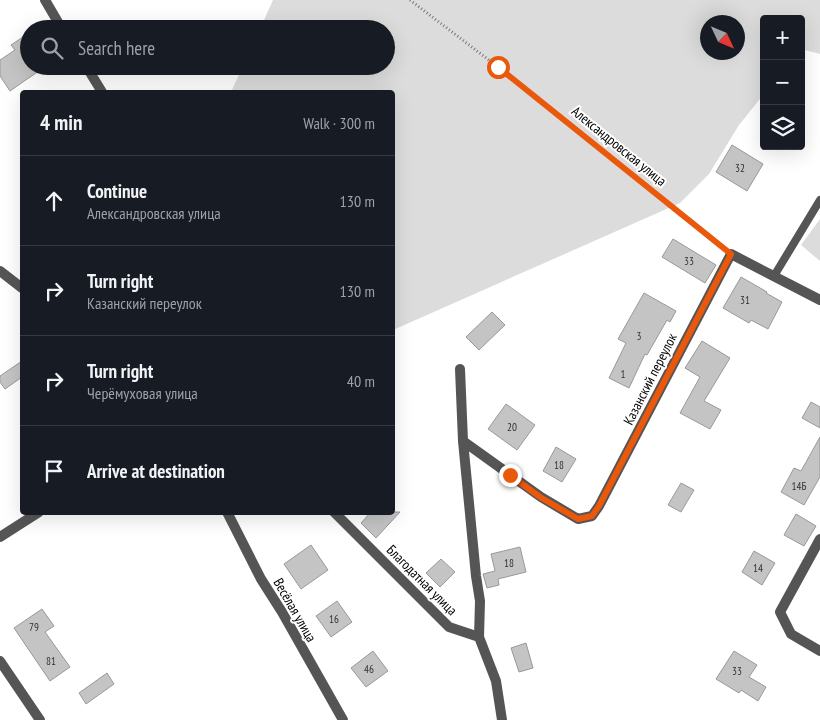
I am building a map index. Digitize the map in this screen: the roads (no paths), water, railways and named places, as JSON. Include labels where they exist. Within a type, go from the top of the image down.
[{"type":"street","points":[[45,0],[57,20]]},
{"type":"street","points":[[92,75],[101,90]]},
{"type":"street","name":"Казанский переулок","points":[[462,441],[540,497],[578,519],[592,516],[731,254],[774,276]]},
{"type":"street","points":[[0,271],[20,286]]},
{"type":"street","points":[[774,276],[820,300]]},
{"type":"street","points":[[460,369],[462,441],[480,601],[479,636],[496,681],[502,720]]},
{"type":"street","points":[[0,537],[34,515]]},
{"type":"street","name":"Весёлая улица","points":[[229,515],[261,579],[282,612],[343,720]]},
{"type":"street","name":"Благодатная улица","points":[[337,515],[449,627],[479,636]]},
{"type":"street","points":[[820,539],[780,612],[791,634],[820,651]]},
{"type":"street","points":[[0,661],[40,720]]},
{"type":"lane","points":[[774,276],[820,200]]}]
